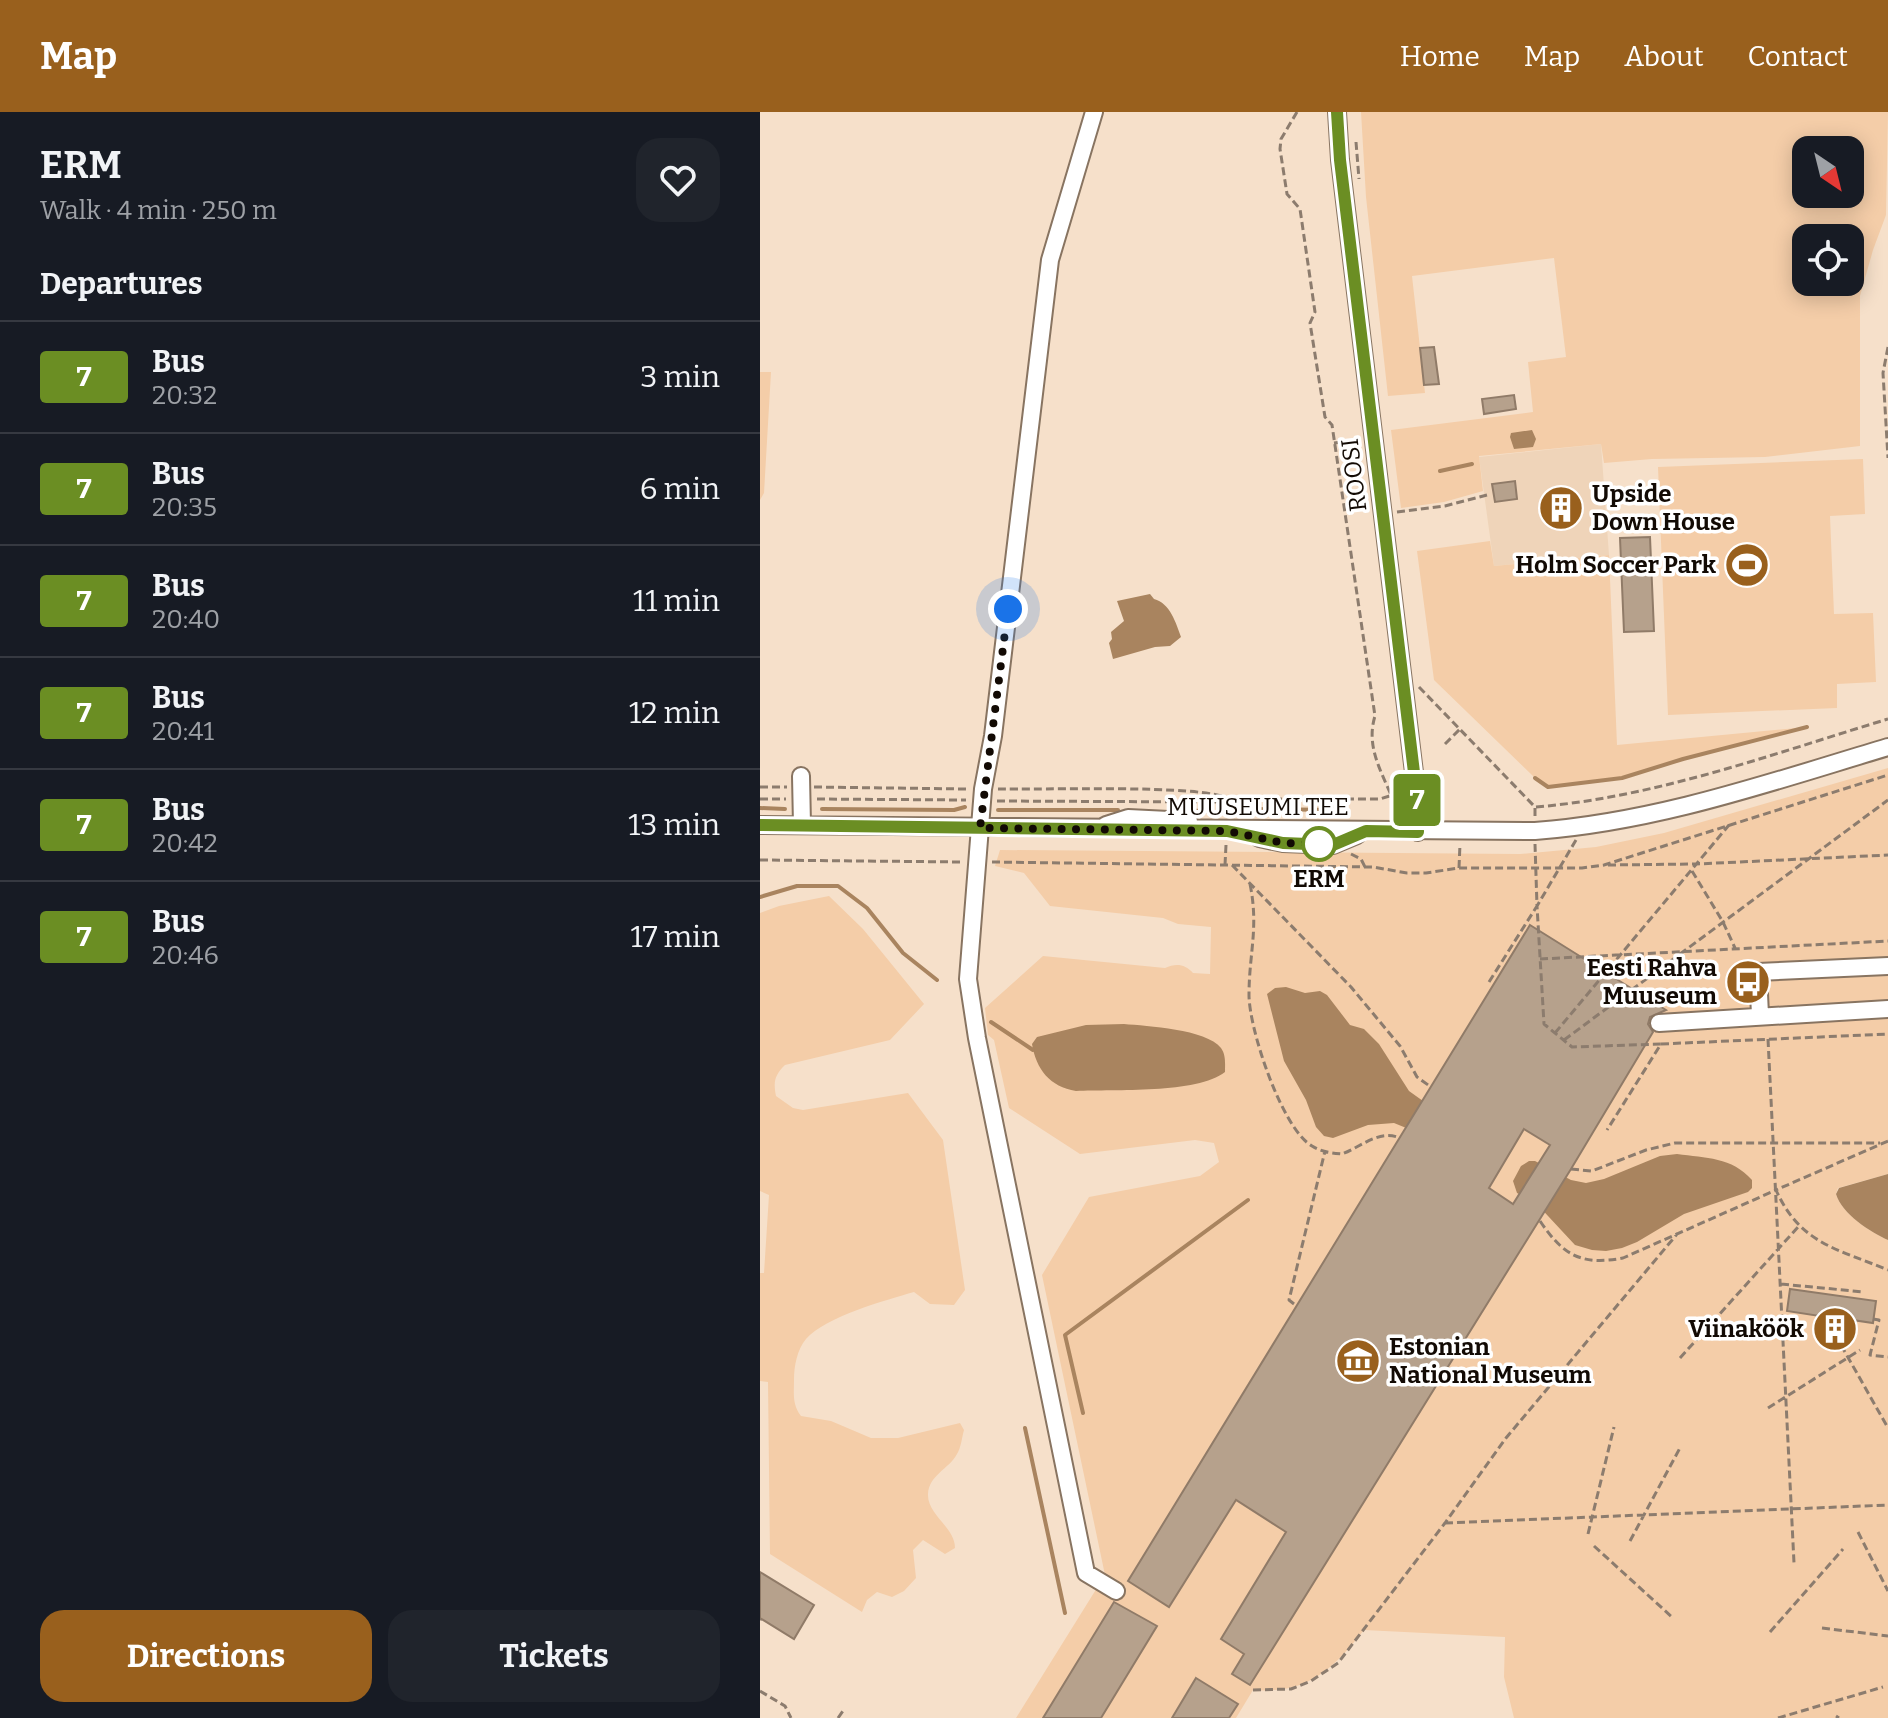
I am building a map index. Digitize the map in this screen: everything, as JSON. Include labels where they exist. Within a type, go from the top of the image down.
[{"type":"street","points":[[1094,112],[1050,260],[980,828],[968,979],[977,1038],[1086,1573],[1116,1591]]},
{"type":"street","name":"ROOSI","points":[[1337,112],[1340,160],[1416,789],[1418,832]]},
{"type":"street","name":"MUUSEUMI TEE","points":[[760,825],[1418,832],[1583,828],[1643,818],[1702,803],[1888,747]]},
{"type":"street","points":[[801,776],[802,825]]},
{"type":"street","points":[[1760,1015],[1758,972],[1888,966]]},
{"type":"street","points":[[1659,1023],[1888,1009]]},
{"type":"path","points":[[1297,112],[1281,139],[1283,180],[1287,194],[1300,209],[1315,312],[1310,323],[1325,417],[1332,425],[1375,716],[1371,729],[1372,749],[1391,795]]},
{"type":"path","points":[[1356,142],[1360,186]]},
{"type":"path","points":[[1888,347],[1883,373],[1888,458]]},
{"type":"path","points":[[1334,443],[1373,438]]},
{"type":"path","points":[[1398,521],[1397,512],[1445,506],[1487,495]]},
{"type":"path","points":[[1419,688],[1535,807],[1592,801],[1652,789],[1888,719]]},
{"type":"path","points":[[1445,744],[1460,729]]},
{"type":"path","points":[[1604,865],[1888,775]]},
{"type":"path","points":[[1225,865],[1229,799],[1380,799],[1416,789]]},
{"type":"path","points":[[1564,1040],[1888,800]]},
{"type":"path","points":[[1555,1033],[1729,825]]},
{"type":"path","points":[[1489,982],[1583,828]]},
{"type":"path","points":[[1459,868],[1460,832]]},
{"type":"path","points":[[1535,848],[1544,1024],[1572,1047],[1888,1034]]},
{"type":"path","points":[[760,860],[1373,867],[1407,873],[1459,868],[1697,864],[1888,855]]},
{"type":"path","points":[[1231,865],[1351,987],[1400,1046],[1417,1077],[1431,1087]]},
{"type":"path","points":[[1692,871],[1735,948]]},
{"type":"path","points":[[1250,884],[1255,908],[1249,1005],[1270,1083],[1311,1146],[1342,1154],[1377,1137],[1394,1135],[1400,1138]]},
{"type":"path","points":[[1540,959],[1888,941]]},
{"type":"path","points":[[1768,1039],[1794,1563]]},
{"type":"path","points":[[1607,1130],[1661,1044]]},
{"type":"path","points":[[1540,1221],[1552,1239],[1568,1253],[1593,1261],[1623,1258],[1888,1141]]},
{"type":"path","points":[[1571,1169],[1592,1171],[1646,1150],[1675,1143],[1880,1143]]},
{"type":"path","points":[[1294,1304],[1289,1300],[1325,1151]]},
{"type":"path","points":[[1776,1190],[1786,1212],[1798,1227],[1818,1241],[1888,1270]]},
{"type":"path","points":[[1680,1358],[1798,1227]]},
{"type":"path","points":[[1253,1690],[1291,1689],[1311,1681],[1338,1663],[1516,1426],[1678,1233]]},
{"type":"path","points":[[1779,1284],[1864,1292]]},
{"type":"path","points":[[1781,1306],[1788,1307]]},
{"type":"path","points":[[1873,1319],[1879,1320],[1870,1355],[1888,1357]]},
{"type":"path","points":[[1841,1345],[1888,1428]]},
{"type":"path","points":[[1768,1408],[1860,1350]]},
{"type":"path","points":[[1588,1534],[1614,1427]]},
{"type":"path","points":[[1630,1541],[1681,1446]]},
{"type":"path","points":[[1445,1523],[1888,1505]]},
{"type":"path","points":[[1858,1532],[1888,1591]]},
{"type":"path","points":[[1594,1546],[1673,1618]]},
{"type":"path","points":[[1770,1632],[1843,1549]]},
{"type":"path","points":[[1822,1628],[1888,1636]]},
{"type":"path","points":[[1778,1718],[1883,1687]]},
{"type":"path","points":[[760,1691],[785,1706],[791,1718]]},
{"type":"path","points":[[838,1718],[843,1711]]},
{"type":"shaded area","points":[[1361,112],[1888,112],[1886,215],[1864,282],[1864,224],[1792,224],[1792,296],[1860,296],[1860,446],[1765,457],[1604,463],[1601,444],[1479,456],[1483,491],[1444,502],[1401,508],[1391,430],[1533,412],[1528,362],[1566,357],[1554,258],[1412,276],[1425,393],[1388,396],[1366,197]]},
{"type":"shaded area","points":[[760,372],[771,372],[764,493],[760,500]]},
{"type":"shaded area","points":[[1532,430],[1536,439],[1533,447],[1514,449],[1511,433]]},
{"type":"shaded area","points":[[1601,444],[1609,555],[1494,566],[1479,457]]},
{"type":"shaded area","name":"Holm Soccer Park","points":[[1863,459],[1865,514],[1830,516],[1834,614],[1873,613],[1876,682],[1837,684],[1837,708],[1668,715],[1658,467]]},
{"type":"shaded area","points":[[1490,541],[1494,566],[1609,555],[1617,745],[1807,727],[1622,778],[1548,787],[1434,680],[1417,551]]},
{"type":"shaded area","points":[[1150,594],[1168,609],[1181,637],[1170,646],[1113,659],[1109,643],[1111,632],[1124,621],[1117,601]]},
{"type":"shaded area","points":[[1888,768],[1888,1174],[1838,1188],[1836,1194],[1850,1215],[1888,1240],[1888,1718],[1514,1718],[1504,1677],[1505,1637],[1364,1630],[1341,1657],[1317,1676],[1289,1688],[1253,1690],[1236,1718],[1016,1718],[1105,1575],[1042,1275],[1089,1197],[1200,1176],[1219,1162],[1214,1143],[1195,1140],[1080,1154],[1009,1108],[994,1040],[988,1035],[985,1008],[1043,956],[1165,968],[1180,965],[1193,973],[1210,974],[1211,927],[1178,924],[1163,918],[1050,906],[1024,873],[995,866],[1000,850],[1520,854],[1596,847],[1664,833]]},
{"type":"shaded area","points":[[829,896],[863,929],[924,1004],[890,1040],[785,1065],[776,1079],[776,1096],[793,1108],[803,1110],[908,1093],[943,1140],[965,1290],[954,1305],[930,1304],[914,1292],[857,1310],[815,1331],[798,1353],[794,1394],[801,1416],[831,1421],[871,1438],[898,1438],[960,1423],[964,1430],[957,1454],[932,1482],[928,1494],[932,1508],[951,1534],[955,1548],[945,1554],[923,1540],[913,1550],[916,1578],[904,1591],[892,1597],[877,1592],[867,1600],[862,1612],[770,1554],[768,1382],[760,1381],[760,1273],[764,1273],[769,1195],[760,1191],[760,913]]},
{"type":"shaded area","points":[[1286,987],[1305,993],[1320,991],[1327,995],[1350,1025],[1364,1029],[1379,1044],[1409,1091],[1430,1106],[1426,1136],[1394,1123],[1368,1125],[1333,1138],[1324,1136],[1316,1127],[1306,1100],[1284,1061],[1267,994],[1275,988]]},
{"type":"shaded area","points":[[1124,1024],[1176,1030],[1203,1037],[1221,1048],[1225,1072],[1212,1079],[1176,1087],[1076,1091],[1052,1081],[1037,1061],[1032,1044],[1037,1037],[1086,1025]]},
{"type":"shaded area","points":[[1677,1154],[1708,1158],[1736,1167],[1752,1180],[1752,1188],[1684,1214],[1637,1242],[1606,1251],[1575,1245],[1535,1202],[1517,1193],[1513,1181],[1521,1166],[1529,1161],[1535,1161],[1571,1180],[1586,1183],[1604,1179],[1660,1156]]},
{"type":"shaded area","points":[[1888,1174],[1888,1240],[1850,1215],[1836,1194],[1839,1188]]},
{"type":"building","points":[[1434,347],[1439,384],[1424,385],[1420,348]]},
{"type":"building","points":[[1514,395],[1516,409],[1484,414],[1482,399]]},
{"type":"building","points":[[1515,481],[1517,499],[1495,502],[1492,484]]},
{"type":"building","name":"Upside Down House","points":[[1571,492],[1574,524],[1554,527],[1549,494]]},
{"type":"building","points":[[1650,537],[1654,631],[1624,632],[1620,538]]},
{"type":"building","name":"Estonian National Museum","points":[[1530,925],[1666,1010],[1650,1017],[1648,1024],[1653,1032],[1571,1169],[1250,1685],[1232,1674],[1244,1654],[1221,1639],[1286,1532],[1236,1500],[1169,1607],[1128,1581]],"holes":[[[1524,1129],[1550,1145],[1513,1204],[1489,1188]]]},
{"type":"building","points":[[1790,1289],[1876,1301],[1873,1323],[1852,1320],[1850,1339],[1818,1335],[1820,1316],[1787,1311]]},
{"type":"building","points":[[760,1572],[814,1605],[794,1639],[760,1618]]},
{"type":"building","points":[[1114,1602],[1157,1626],[1101,1718],[1043,1718]]},
{"type":"building","points":[[1196,1678],[1238,1704],[1229,1718],[1172,1718]]},
{"type":"waterway","points":[[1440,471],[1472,464]]},
{"type":"waterway","points":[[1535,778],[1548,787],[1622,778],[1807,727]]},
{"type":"waterway","points":[[822,809],[954,810],[965,807]]},
{"type":"waterway","points":[[760,808],[785,809]]},
{"type":"waterway","points":[[1240,809],[1345,810]]},
{"type":"waterway","points":[[998,810],[1118,810]]},
{"type":"waterway","points":[[1187,810],[1214,812]]},
{"type":"waterway","points":[[760,897],[797,886],[838,886],[867,908],[903,953],[937,980]]},
{"type":"waterway","points":[[991,1022],[1033,1050]]},
{"type":"waterway","points":[[1083,1413],[1065,1335],[1248,1200]]},
{"type":"waterway","points":[[1025,1428],[1065,1613]]},
{"type":"bus line","name":"7","points":[[760,825],[1227,831],[1283,843],[1333,845],[1366,831],[1418,832],[1416,789],[1340,160],[1337,112]]},
{"type":"place","name":"Upside Down House","points":[[1561,508]]},
{"type":"place","name":"Holm Soccer Park","points":[[1747,565]]},
{"type":"place","name":"ERM","points":[[1319,844]]},
{"type":"place","name":"Eesti Rahva Muuseum","points":[[1748,982]]},
{"type":"place","name":"Viinaköök","points":[[1835,1329]]},
{"type":"place","name":"Estonian National Museum","points":[[1358,1361]]},
{"type":"route","points":[[1008,609],[980,828],[1227,831],[1283,843],[1319,844]]}]
